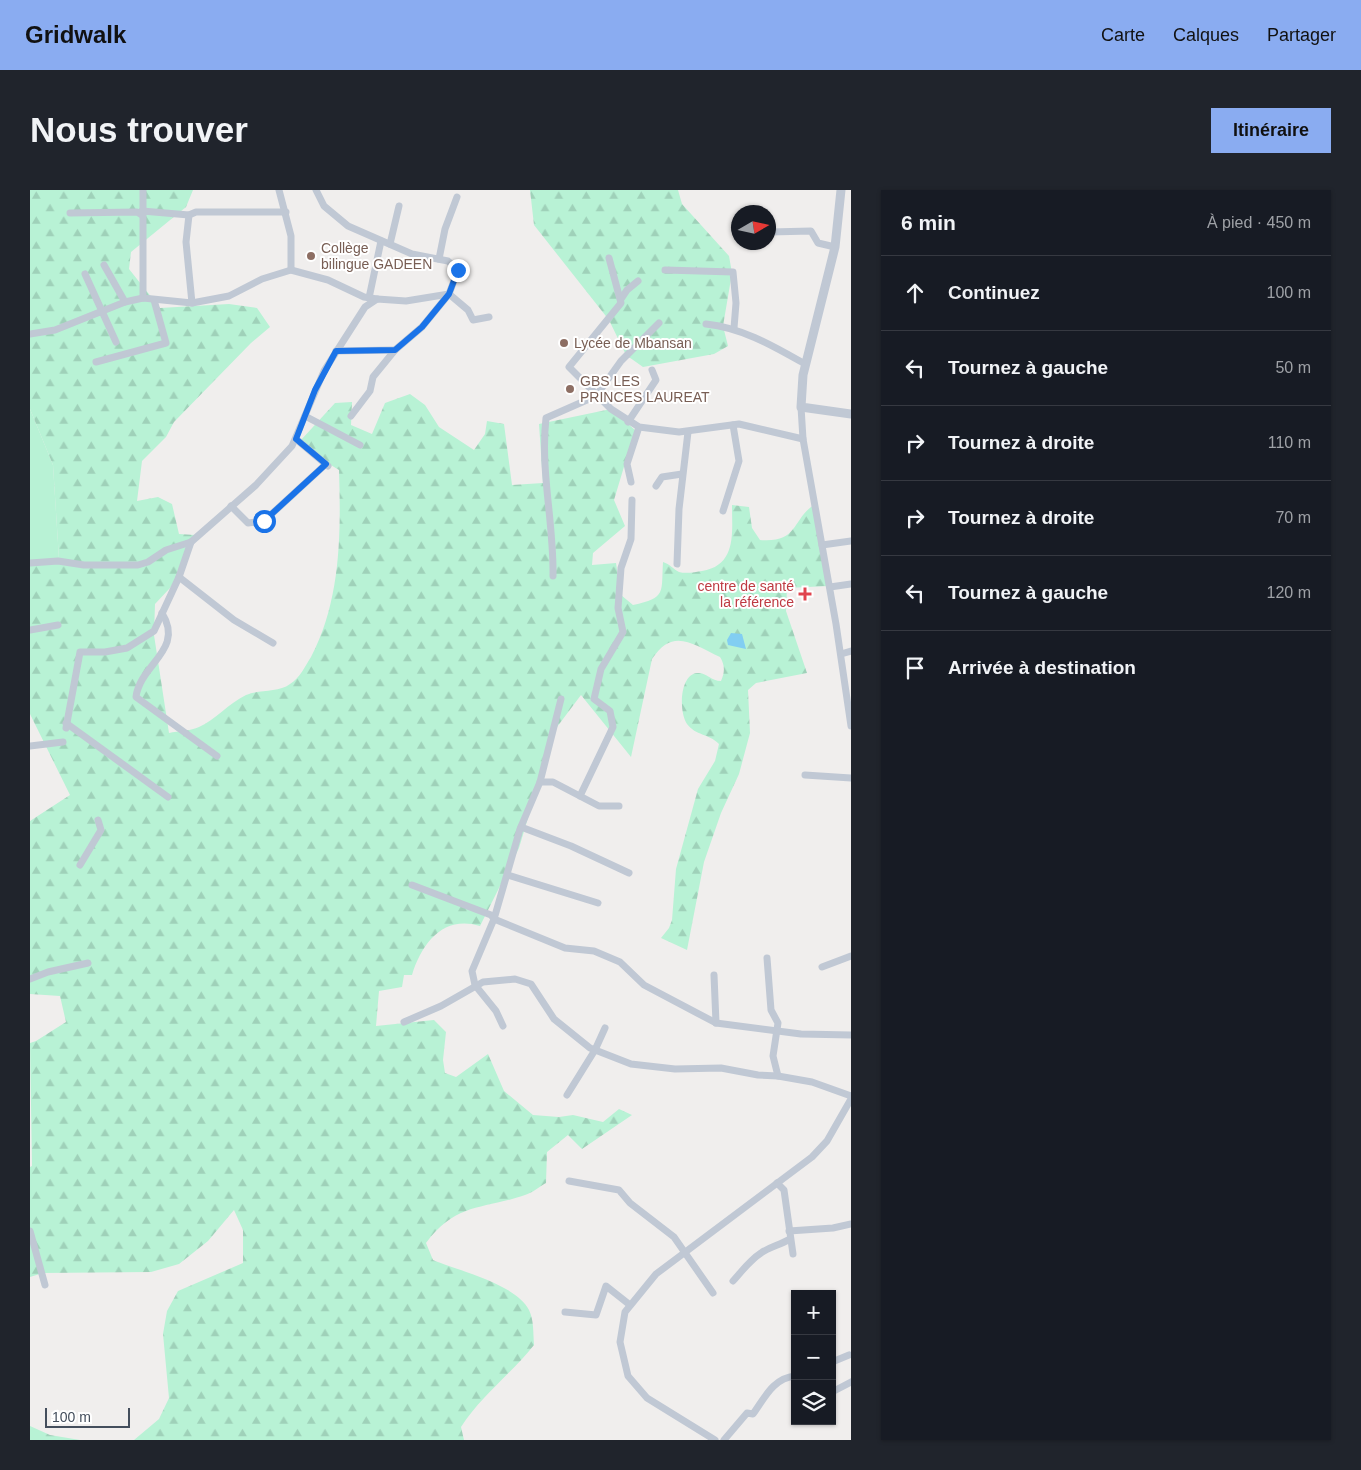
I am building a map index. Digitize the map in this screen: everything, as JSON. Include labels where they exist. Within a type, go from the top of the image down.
[{"type":"street","points":[[143,190],[143,298]]},
{"type":"street","points":[[279,190],[291,236],[290,270]]},
{"type":"street","points":[[316,190],[324,206],[348,226],[412,254],[448,261],[458,270],[449,294],[422,327],[395,350],[374,377],[370,391],[350,416]]},
{"type":"street","points":[[841,190],[835,247],[805,364],[800,392],[803,439],[830,587],[851,726]]},
{"type":"street","points":[[439,259],[445,229],[457,197]]},
{"type":"street","points":[[390,244],[399,206]]},
{"type":"street","points":[[70,213],[137,212],[189,215],[196,212],[286,212]]},
{"type":"street","points":[[189,215],[186,242],[192,303]]},
{"type":"street","points":[[776,232],[811,231],[818,243],[835,247]]},
{"type":"street","points":[[30,563],[58,561],[84,565],[138,565],[148,562],[166,550],[191,542],[230,506],[256,486],[296,439],[324,371],[365,307],[373,298],[381,241]]},
{"type":"street","points":[[609,258],[621,299]]},
{"type":"street","points":[[104,265],[125,302]]},
{"type":"street","points":[[30,334],[55,330],[125,302],[143,298],[192,303],[229,296],[262,279],[290,270],[328,280],[373,298],[392,298],[406,301],[449,294],[468,310],[473,320],[489,317]]},
{"type":"street","points":[[664,270],[732,272],[736,303],[734,328]]},
{"type":"street","points":[[85,274],[116,342]]},
{"type":"street","points":[[638,281],[627,290],[618,307],[569,367],[596,396],[628,422],[639,427],[670,433],[688,432],[733,424],[747,425],[803,439]]},
{"type":"street","points":[[96,362],[166,343],[154,300]]},
{"type":"street","points":[[554,576],[554,543],[546,494],[543,441],[546,418],[596,396],[621,361],[658,324]]},
{"type":"street","points":[[706,324],[734,328],[766,342],[805,364]]},
{"type":"street","points":[[336,351],[395,350]]},
{"type":"street","points":[[628,422],[656,380],[652,370]]},
{"type":"street","points":[[801,407],[851,414]]},
{"type":"street","points":[[305,416],[360,445]]},
{"type":"street","points":[[723,511],[739,461],[733,424]]},
{"type":"street","points":[[631,482],[627,464],[639,427]]},
{"type":"street","points":[[677,564],[682,474],[688,432]]},
{"type":"street","points":[[230,506],[248,523],[264,521],[327,466],[296,439]]},
{"type":"street","points":[[656,486],[662,477],[682,474]]},
{"type":"street","points":[[580,796],[613,727],[610,711],[594,699],[601,669],[623,632],[618,608],[621,568],[631,539],[632,500]]},
{"type":"street","points":[[822,545],[851,541]]},
{"type":"street","points":[[168,797],[66,725],[80,652],[105,652],[127,648],[154,631],[179,577],[191,542]]},
{"type":"street","points":[[179,577],[234,620],[273,642]]},
{"type":"street","points":[[830,587],[851,584]]},
{"type":"street","points":[[162,613],[169,624],[170,641],[137,687],[136,697],[217,756]]},
{"type":"street","points":[[30,630],[58,626]]},
{"type":"street","points":[[841,654],[851,651]]},
{"type":"street","points":[[503,1026],[496,1011],[475,985],[472,971],[494,919],[521,827],[540,782],[561,699]]},
{"type":"street","points":[[30,746],[63,742]]},
{"type":"street","points":[[805,775],[851,778]]},
{"type":"street","points":[[540,782],[553,782],[599,806],[620,806]]},
{"type":"street","points":[[80,865],[101,830],[98,820]]},
{"type":"street","points":[[521,827],[571,846],[629,873]]},
{"type":"street","points":[[508,875],[598,903]]},
{"type":"street","points":[[412,885],[491,915],[494,919],[564,948],[594,951],[620,962],[644,985],[716,1023],[801,1034],[851,1035]]},
{"type":"street","points":[[822,967],[851,956]]},
{"type":"street","points":[[767,958],[771,1010],[778,1023],[773,1056],[778,1076]]},
{"type":"street","points":[[30,979],[48,972],[88,963]]},
{"type":"street","points":[[714,975],[716,1023]]},
{"type":"street","points":[[404,1022],[458,997],[475,985],[506,979],[531,984],[554,1019],[595,1050],[631,1064],[675,1069],[721,1068],[758,1075],[778,1076],[812,1082],[851,1097],[827,1141],[800,1168],[765,1190],[749,1206],[685,1250],[656,1274],[625,1312],[620,1332],[622,1353],[628,1376],[647,1398],[715,1440]]},
{"type":"street","points":[[567,1094],[595,1050],[605,1028]]},
{"type":"street","points":[[569,1181],[619,1190],[630,1203],[674,1236],[713,1293]]},
{"type":"street","points":[[777,1183],[784,1190],[793,1254]]},
{"type":"street","points":[[733,1281],[757,1256],[789,1235],[851,1225]]},
{"type":"street","points":[[30,1231],[46,1285]]},
{"type":"street","points":[[565,1312],[596,1315],[606,1286],[630,1305]]},
{"type":"street","points":[[836,1360],[849,1355]]},
{"type":"street","points":[[724,1440],[747,1413],[753,1414],[771,1387],[785,1376],[791,1376]]},
{"type":"street","points":[[836,1390],[851,1382]]},
{"type":"green space","points":[[30,190],[193,190],[186,207],[131,252],[129,269],[160,308],[229,304],[257,308],[270,327],[251,343],[174,422],[166,437],[142,461],[137,501],[158,497],[172,504],[179,534],[195,535],[186,562],[170,588],[155,604],[154,635],[169,733],[199,727],[246,695],[285,687],[297,679],[311,657],[321,635],[334,589],[339,542],[339,470],[316,456],[301,440],[335,403],[352,402],[351,425],[372,434],[385,403],[410,394],[425,405],[439,427],[474,450],[485,434],[487,421],[504,424],[512,485],[543,483],[539,424],[611,409],[635,430],[614,500],[625,526],[593,553],[592,565],[616,563],[621,595],[633,605],[652,600],[660,592],[663,562],[679,572],[691,573],[713,568],[721,562],[727,555],[732,537],[732,505],[749,507],[752,528],[760,540],[773,540],[788,534],[807,510],[815,504],[828,586],[787,588],[786,611],[807,673],[756,683],[748,690],[750,733],[739,774],[721,813],[704,862],[687,950],[661,938],[669,928],[672,920],[676,869],[698,789],[715,761],[719,744],[715,740],[694,731],[687,724],[684,719],[682,695],[687,680],[691,675],[700,673],[714,680],[721,681],[724,669],[720,657],[692,643],[675,641],[668,643],[660,649],[652,659],[631,757],[581,695],[554,731],[519,848],[480,926],[456,924],[445,928],[428,942],[416,963],[412,975],[404,975],[402,987],[379,991],[376,1026],[434,1020],[446,1032],[443,1060],[445,1073],[456,1077],[488,1054],[504,1091],[533,1115],[559,1117],[573,1115],[603,1122],[619,1109],[632,1115],[582,1149],[568,1135],[547,1152],[546,1183],[528,1194],[471,1209],[448,1220],[426,1243],[433,1260],[486,1279],[512,1293],[522,1301],[532,1318],[534,1345],[469,1416],[461,1427],[464,1440],[134,1440],[159,1419],[169,1398],[163,1334],[167,1311],[178,1291],[243,1263],[243,1230],[234,1210],[208,1241],[179,1264],[151,1272],[43,1273],[30,1277],[30,1167],[32,1166],[30,1043],[66,1022],[60,996],[30,994],[30,821],[70,795],[30,714],[30,563],[59,559],[53,465],[30,409]]},
{"type":"green space","points":[[530,190],[678,190],[682,204],[729,256],[732,273],[723,326],[728,346],[714,354],[643,367],[626,355],[609,320],[534,225]]},
{"type":"green space","points":[[30,409],[53,465],[59,559],[30,563]]},
{"type":"green space","points":[[30,1426],[50,1435],[80,1440],[30,1440]]},
{"type":"water","points":[[731,633],[742,634],[746,649],[728,645],[727,640]]},
{"type":"place","name":"Collège bilingue GADEEN","points":[[311,256]]},
{"type":"place","name":"Lycée de Mbansan","points":[[564,343]]},
{"type":"place","name":"GBS LES PRINCES LAUREAT","points":[[570,389]]},
{"type":"place","name":"centre de santé la référence","points":[[805,594]]},
{"type":"route","points":[[264,521],[326,464],[296,439],[315,390],[336,351],[395,350],[422,327],[449,294],[458,270]]}]
